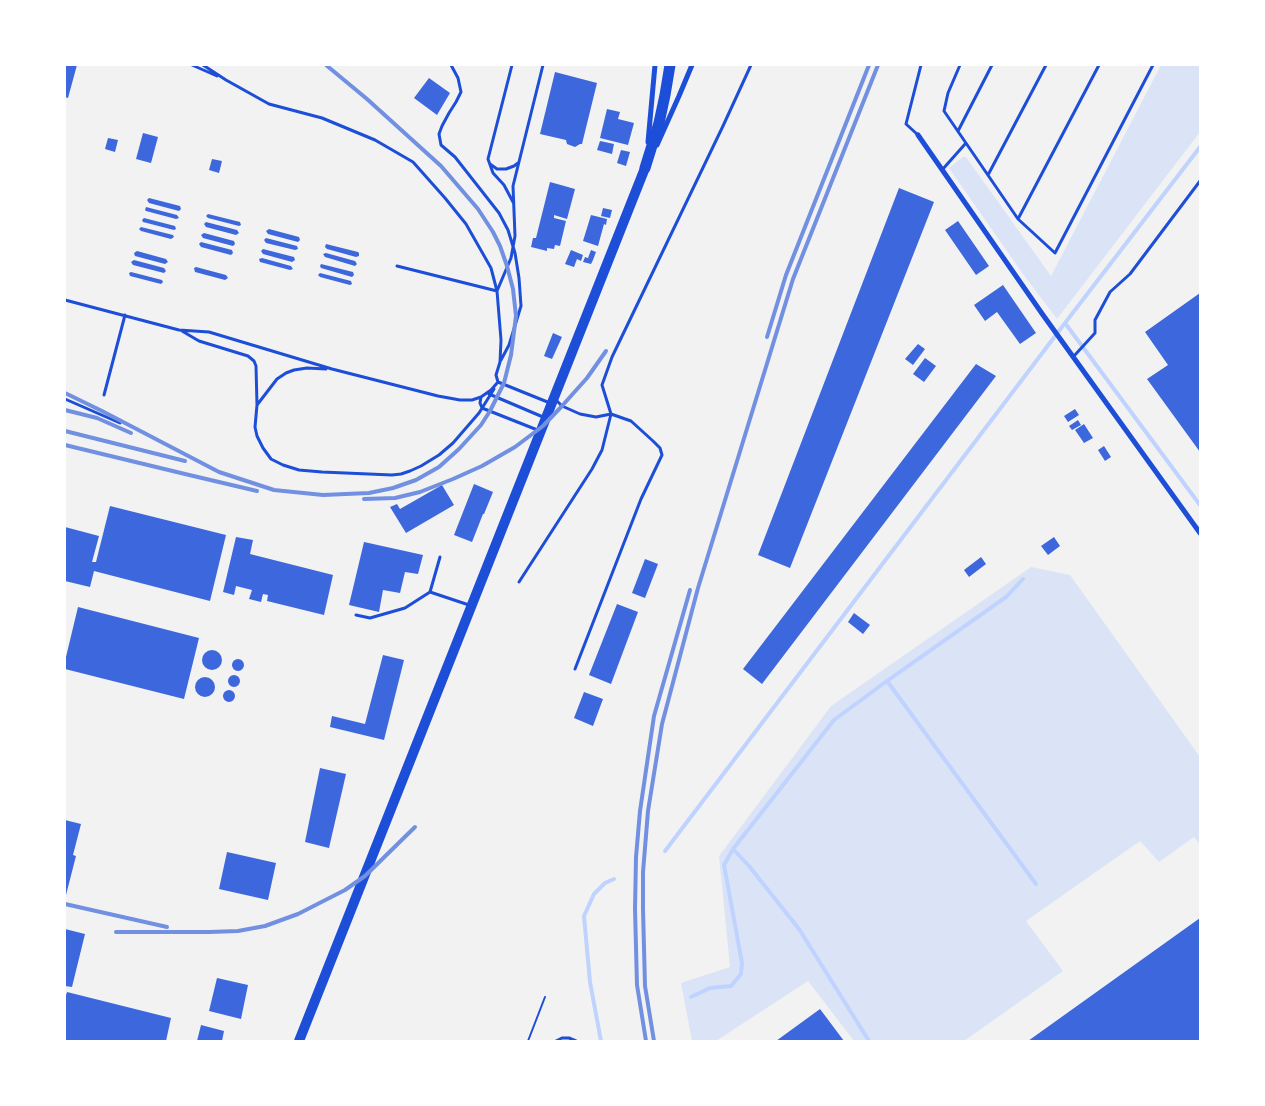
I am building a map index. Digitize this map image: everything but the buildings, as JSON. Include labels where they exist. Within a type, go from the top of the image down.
[{"type":"highway","points":[[645,168],[661,114],[670,65]]},
{"type":"main road","points":[[299,1041],[645,168]]},
{"type":"street","points":[[645,168],[655,65]]},
{"type":"street","points":[[645,168],[670,117],[692,65]]},
{"type":"street","points":[[918,134],[1043,315],[1200,532]]},
{"type":"lane","points":[[192,65],[226,80]]},
{"type":"lane","points":[[203,65],[269,104],[322,118],[375,140],[413,162],[466,224],[491,268],[496,291],[501,340],[500,362]]},
{"type":"lane","points":[[451,65],[458,78],[461,92],[442,126],[439,134],[441,145],[456,157],[499,213],[508,230],[513,246],[519,278],[521,306],[509,346],[500,362],[496,375],[498,382]]},
{"type":"lane","points":[[512,65],[488,159],[493,173],[504,186],[513,202]]},
{"type":"lane","points":[[496,291],[511,258],[514,236],[513,186],[543,65]]},
{"type":"lane","points":[[519,582],[592,469],[602,450],[610,414],[602,385],[612,357],[724,126],[751,65]]},
{"type":"lane","points":[[918,134],[906,124],[921,65]]},
{"type":"lane","points":[[960,65],[948,94],[944,111],[1018,220],[1055,253],[1153,65]]},
{"type":"lane","points":[[957,131],[992,65]]},
{"type":"lane","points":[[988,175],[1046,65]]},
{"type":"lane","points":[[1018,220],[1099,65]]},
{"type":"lane","points":[[942,170],[966,143]]},
{"type":"lane","points":[[490,164],[497,168],[506,169],[519,162]]},
{"type":"lane","points":[[1074,356],[1095,333],[1095,320],[1110,292],[1130,274],[1200,181]]},
{"type":"lane","points":[[397,266],[496,291]]},
{"type":"lane","points":[[65,300],[179,330],[209,332],[332,369],[453,399],[472,400],[489,394],[546,418]]},
{"type":"lane","points":[[104,395],[125,316]]},
{"type":"lane","points":[[179,330],[199,341],[248,356],[254,361],[256,366],[257,405],[255,426],[257,436],[271,458],[283,465],[299,470],[384,475],[402,474],[410,471],[439,455],[457,439],[482,408],[498,382]]},
{"type":"lane","points":[[257,405],[277,380],[286,373],[307,368],[332,369]]},
{"type":"lane","points":[[498,382],[553,401],[580,414],[596,417],[610,414],[631,420],[660,448],[662,455],[641,499],[575,669]]},
{"type":"lane","points":[[481,397],[480,403],[482,408],[541,431]]},
{"type":"lane","points":[[65,399],[120,422]]},
{"type":"lane","points":[[356,615],[370,618],[405,608],[430,592],[440,557]]},
{"type":"lane","points":[[430,592],[472,606]]},
{"type":"lane","points":[[556,1041],[562,1038],[576,1041]]},
{"type":"path","points":[[528,1041],[545,997]]},
{"type":"shaded area","points":[[1161,65],[1200,65],[1200,132],[1057,319],[949,168],[963,157],[966,157],[1051,276]]},
{"type":"shaded area","points":[[1031,567],[1070,575],[1200,757],[1200,844],[1194,837],[1159,862],[1140,841],[1026,921],[1063,971],[964,1041],[854,1041],[808,981],[716,1041],[692,1041],[681,983],[730,967],[719,856],[831,706]]},
{"type":"waterway","points":[[665,851],[1200,147]]},
{"type":"waterway","points":[[1065,323],[1200,505]]},
{"type":"waterway","points":[[691,997],[710,988],[731,986],[741,974],[742,963],[724,865],[733,849],[834,720],[1006,597],[1023,579]]},
{"type":"waterway","points":[[887,681],[1036,884]]},
{"type":"waterway","points":[[733,849],[749,866],[799,929],[869,1041]]},
{"type":"waterway","points":[[601,1041],[590,982],[584,916],[594,894],[605,883],[614,879]]},
{"type":"railway","points":[[65,393],[219,472],[274,490],[323,495],[369,493],[393,488],[416,480],[439,467],[481,425],[504,383],[511,355],[516,316],[513,289],[500,246],[478,209],[441,166],[367,99],[326,65]]},
{"type":"railway","points":[[767,337],[786,275],[869,65]]},
{"type":"railway","points":[[654,1041],[645,986],[643,872],[648,811],[662,724],[698,588],[793,279],[878,65]]},
{"type":"railway","points":[[364,499],[395,498],[420,492],[482,466],[515,447],[543,426],[562,406],[587,378],[606,351]]},
{"type":"railway","points":[[65,410],[97,418],[131,433]]},
{"type":"railway","points":[[65,431],[185,461]]},
{"type":"railway","points":[[65,445],[257,491]]},
{"type":"railway","points":[[646,1041],[637,985],[635,909],[636,857],[640,811],[654,716],[690,590]]},
{"type":"railway","points":[[116,932],[238,931],[265,926],[298,914],[345,890],[365,876],[415,827]]},
{"type":"railway","points":[[65,904],[167,927]]}]
